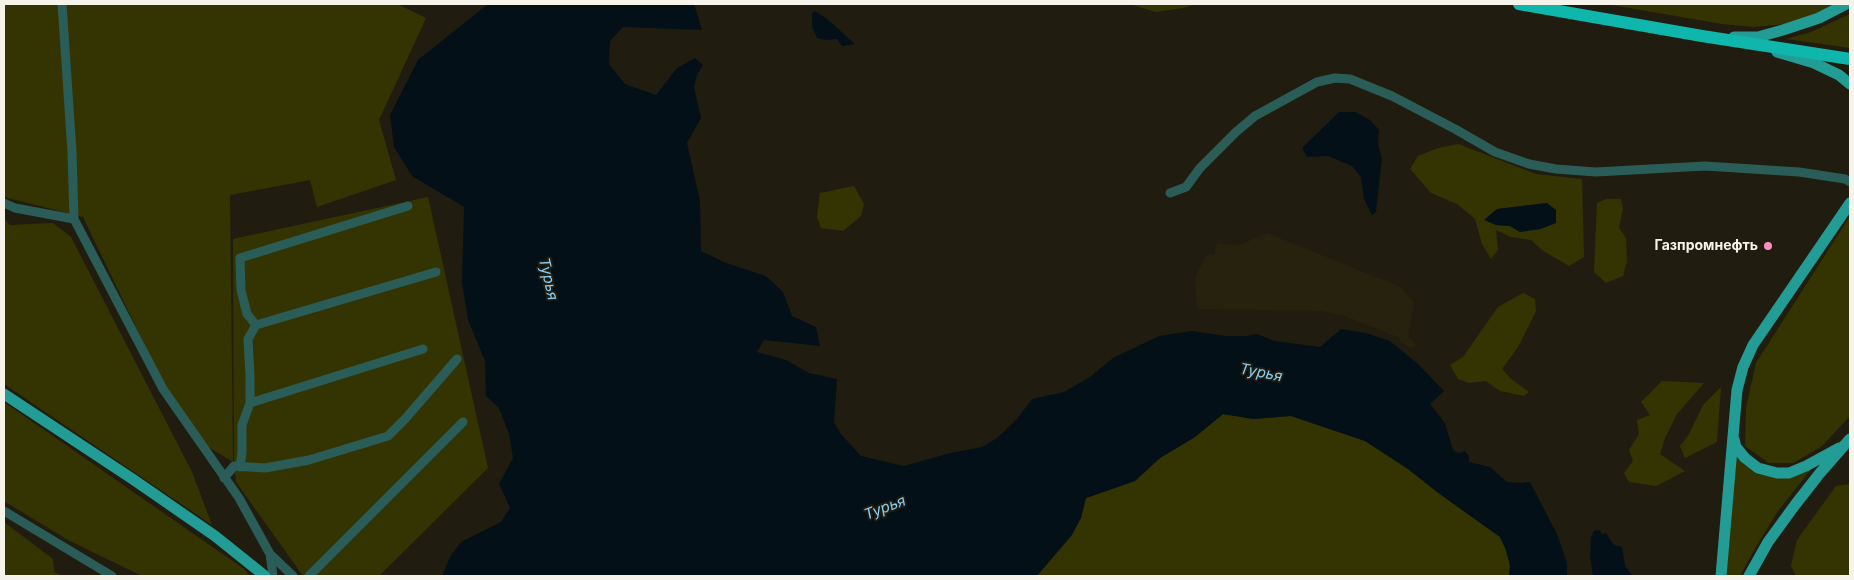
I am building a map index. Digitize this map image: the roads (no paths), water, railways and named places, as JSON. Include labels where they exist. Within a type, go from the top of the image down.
[{"type":"highway","points":[[1518,4],[1850,59]]},
{"type":"main road","points":[[1702,36],[1758,37],[1819,18],[1846,4]]},
{"type":"main road","points":[[1769,47],[1778,53],[1814,63],[1839,75],[1850,84]]},
{"type":"main road","points":[[1721,576],[1737,390],[1743,367],[1753,345],[1850,203]]},
{"type":"main road","points":[[4,394],[215,536],[265,576]]},
{"type":"main road","points":[[1733,433],[1736,446],[1744,458],[1758,468],[1777,473],[1789,473],[1806,466],[1848,441]]},
{"type":"main road","points":[[1749,576],[1768,542],[1795,505],[1848,441]]},
{"type":"street","points":[[62,4],[72,152],[74,219],[163,389],[239,498],[270,554],[293,576]]},
{"type":"street","points":[[1170,193],[1186,187],[1206,162],[1255,116],[1317,82],[1335,78],[1350,79],[1392,96],[1455,128],[1495,152],[1529,164],[1589,172],[1706,166],[1799,172],[1845,179],[1850,182]]},
{"type":"street","points":[[4,203],[15,208],[74,219]]},
{"type":"street","points":[[256,325],[247,314],[241,290],[240,258],[408,206]]},
{"type":"street","points":[[240,467],[242,425],[250,403],[248,339],[256,325],[436,272]]},
{"type":"street","points":[[250,403],[423,349]]},
{"type":"street","points":[[224,478],[234,466],[264,468],[309,460],[388,436],[456,359]]},
{"type":"street","points":[[309,576],[464,422]]},
{"type":"street","points":[[4,511],[112,576]]},
{"type":"street","points":[[270,554],[274,576]]},
{"type":"water","name":"Турья","points":[[488,4],[694,4],[702,30],[623,27],[610,41],[609,64],[625,84],[656,95],[677,68],[695,58],[703,65],[697,75],[694,87],[701,118],[687,143],[700,201],[701,251],[726,263],[766,276],[783,292],[792,316],[816,327],[820,346],[764,340],[757,352],[786,360],[809,373],[837,379],[834,423],[841,434],[861,456],[904,466],[950,453],[982,447],[997,438],[1017,419],[1032,399],[1064,392],[1090,377],[1113,358],[1159,336],[1192,331],[1226,336],[1257,334],[1275,341],[1320,347],[1341,329],[1366,333],[1390,341],[1418,364],[1444,391],[1430,404],[1445,423],[1453,450],[1459,453],[1465,451],[1469,456],[1469,462],[1490,467],[1507,482],[1530,482],[1557,534],[1567,563],[1567,576],[1509,576],[1510,566],[1500,537],[1408,469],[1365,441],[1291,416],[1253,419],[1223,414],[1195,437],[1160,458],[1135,481],[1086,498],[1081,518],[1072,535],[1037,576],[442,576],[450,557],[461,542],[501,522],[510,508],[499,484],[513,458],[509,434],[499,408],[486,396],[485,361],[468,320],[462,282],[464,207],[412,176],[394,147],[390,115],[418,60]]},
{"type":"water","points":[[815,11],[855,44],[842,46],[837,39],[826,40],[817,38],[812,27],[812,13]]},
{"type":"water","points":[[1339,112],[1355,112],[1370,120],[1379,130],[1378,144],[1382,159],[1376,212],[1372,215],[1364,199],[1361,177],[1352,166],[1328,156],[1307,157],[1302,148]]},
{"type":"water","points":[[1547,203],[1556,210],[1556,223],[1541,229],[1520,232],[1510,226],[1496,225],[1484,220],[1497,209]]},
{"type":"water","points":[[1600,530],[1602,534],[1606,533],[1614,545],[1622,547],[1625,566],[1631,576],[1593,576],[1590,556],[1591,537],[1594,531]]},
{"type":"place","name":"Газпромнефть","points":[[1768,246]]}]
